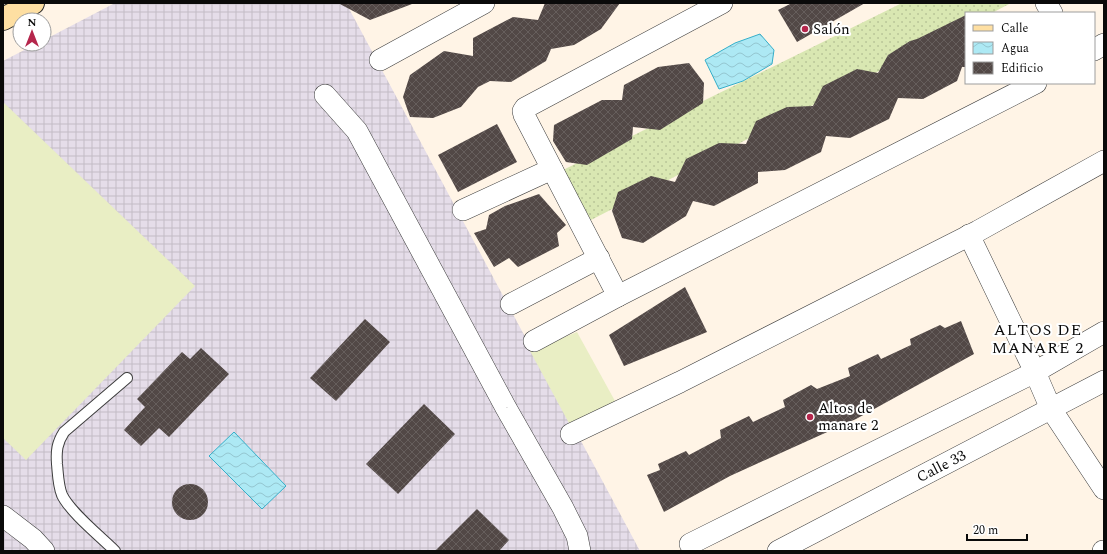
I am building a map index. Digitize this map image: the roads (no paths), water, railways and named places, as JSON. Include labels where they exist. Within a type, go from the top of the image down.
[{"type":"main road","points":[[3,19],[33,3]]},
{"type":"street","points":[[380,60],[484,3]]},
{"type":"street","points":[[618,296],[523,111],[525,108],[722,3]]},
{"type":"street","points":[[1046,3],[1051,12]]},
{"type":"street","points":[[1095,49],[1104,44]]},
{"type":"street","points":[[534,341],[618,296],[1034,84]]},
{"type":"street","points":[[325,95],[357,131],[506,408],[563,508],[577,536],[580,551]]},
{"type":"street","points":[[571,434],[680,382],[969,235],[1104,161]]},
{"type":"street","points":[[463,210],[552,169]]},
{"type":"street","points":[[969,235],[1035,372],[1051,409],[1104,489]]},
{"type":"street","points":[[511,304],[599,258]]},
{"type":"street","points":[[690,544],[1035,372],[1104,332]]},
{"type":"street","name":"Calle 33","points":[[778,551],[1104,381]]},
{"type":"street","points":[[3,516],[33,540],[44,551]]},
{"type":"lane","points":[[115,551],[67,504],[61,493],[56,452],[58,441],[64,432],[127,378]]},
{"type":"water","points":[[760,34],[774,50],[772,64],[743,81],[719,89],[705,60],[735,43]]},
{"type":"water","points":[[234,432],[286,486],[262,509],[209,456]]},
{"type":"place","name":"Salón","points":[[805,29]]},
{"type":"place","name":"Altos de manare 2","points":[[810,417]]},
{"type":"district","name":"ALTOS DE MANARE 2","points":[[1038,338]]}]
